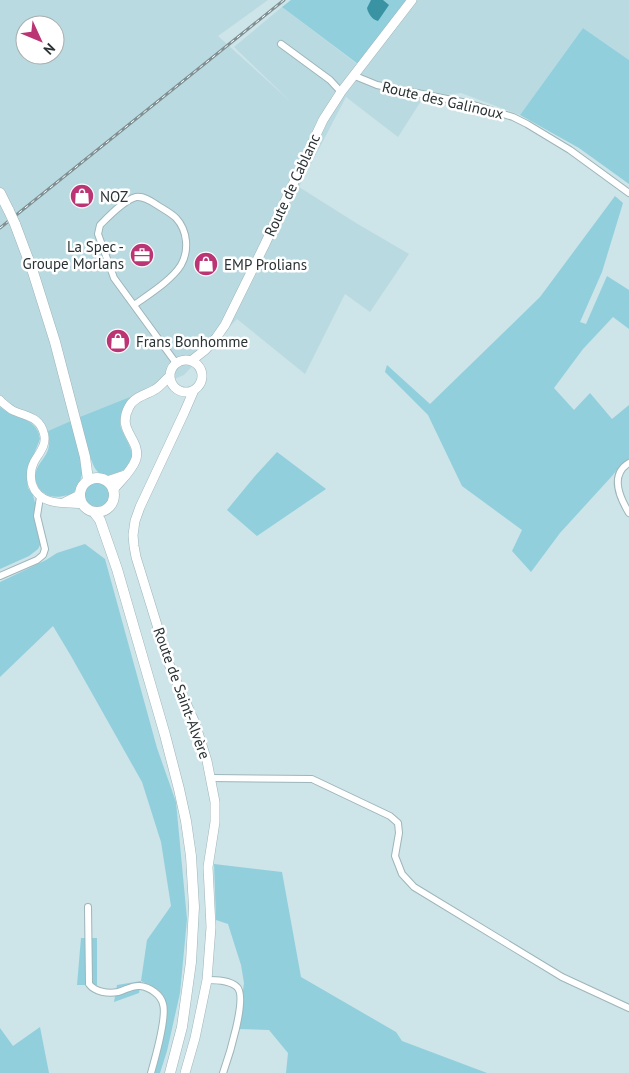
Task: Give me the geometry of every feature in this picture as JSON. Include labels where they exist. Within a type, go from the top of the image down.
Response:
[{"type":"main road","name":"Route de Cablanc","points":[[205,350],[224,325],[265,244],[323,120],[341,92],[412,0]]},
{"type":"main road","points":[[0,193],[15,224],[33,272],[55,342],[85,457],[97,480],[111,485],[113,490],[113,499],[109,507],[108,519],[117,569]]},
{"type":"main road","points":[[191,361],[205,350]]},
{"type":"main road","points":[[156,389],[177,390],[185,393],[198,387],[202,378],[200,369],[205,350]]},
{"type":"main road","points":[[113,490],[132,468],[136,457],[136,448],[125,427],[129,408],[137,399],[156,389],[169,377],[172,367],[180,360],[191,361],[200,369]]},
{"type":"main road","points":[[169,377],[184,403],[184,413]]},
{"type":"main road","name":"Route de Saint-Alvère","points":[[185,1073],[195,1038],[207,980],[211,926],[208,867],[215,822],[215,802],[207,761],[196,724],[169,664],[143,583],[133,535],[140,507],[194,390]]},
{"type":"main road","points":[[109,507],[100,512],[89,510],[81,499],[84,484],[126,474]]},
{"type":"main road","points":[[94,512],[100,520],[117,569],[140,648],[179,789],[191,856],[194,907],[191,962],[182,1027],[170,1073]]},
{"type":"street","points":[[281,44],[330,80],[341,92]]},
{"type":"street","name":"Route des Galinoux","points":[[355,76],[377,85],[467,103],[513,117],[570,150],[629,193]]},
{"type":"street","points":[[134,306],[175,273],[182,264],[186,252],[186,237],[182,225],[175,217],[148,199],[139,196],[129,199],[100,225],[98,234],[114,278],[134,306],[176,363]]},
{"type":"street","points":[[0,400],[12,410],[30,416],[40,423],[45,435],[44,445],[30,473],[34,490],[40,497],[55,502],[62,503],[81,499]]},
{"type":"street","points":[[629,463],[625,465],[619,474],[618,484],[620,497],[629,513]]},
{"type":"street","points":[[0,576],[37,560],[43,555],[45,549],[37,516],[40,497]]},
{"type":"street","points":[[210,778],[312,778],[390,816],[398,823],[399,833],[394,856],[402,874],[414,887],[562,977],[629,1008]]},
{"type":"street","points":[[88,907],[89,984],[92,988],[106,992],[118,992],[130,987],[141,986],[156,993],[164,1004],[160,1036],[151,1073]]},
{"type":"street","points":[[207,980],[225,981],[236,986],[240,992],[236,1027],[223,1073]]},
{"type":"shaded area","points":[[0,0],[268,0],[218,36],[291,102],[234,47],[282,7],[357,64],[408,0],[629,0],[629,60],[583,28],[520,115],[461,93],[423,98],[398,137],[346,97],[299,187],[409,254],[370,312],[345,294],[305,374],[237,319],[184,375],[34,437],[0,407]]},
{"type":"shaded area","points":[[291,0],[408,0],[358,64],[282,7]]},
{"type":"shaded area","points":[[371,0],[383,0],[389,5],[378,21],[372,18],[367,8]]},
{"type":"shaded area","points":[[583,28],[629,60],[629,184],[579,148],[520,115]]},
{"type":"shaded area","points":[[615,196],[623,203],[602,272],[580,322],[586,324],[607,276],[629,290],[629,329],[613,317],[583,349],[554,388],[574,410],[590,393],[612,419],[629,405],[629,460],[621,465],[560,533],[531,572],[512,551],[522,530],[462,486],[428,415],[385,372],[387,365],[430,404],[540,297]]},
{"type":"shaded area","points":[[130,397],[122,412],[120,422],[122,432],[130,446],[131,462],[127,468],[121,471],[102,475],[92,462],[80,417]]},
{"type":"shaded area","points":[[0,407],[29,422],[38,432],[40,439],[28,469],[27,478],[28,488],[33,495],[35,503],[41,543],[38,549],[29,556],[0,569]]},
{"type":"shaded area","points":[[71,421],[82,476],[72,494],[59,497],[46,495],[40,490],[35,477],[39,465],[48,450],[48,431]]},
{"type":"shaded area","points":[[277,452],[326,489],[257,536],[227,510]]},
{"type":"shaded area","points":[[97,482],[106,486],[110,495],[106,504],[97,508],[88,504],[84,495],[88,486]]},
{"type":"shaded area","points":[[85,544],[105,559],[157,748],[176,802],[187,919],[180,993],[160,1073],[155,1073],[165,1030],[166,1006],[158,990],[141,981],[147,940],[171,906],[161,842],[142,782],[53,626],[0,677],[0,582],[57,553]]},
{"type":"shaded area","points":[[214,864],[282,872],[301,977],[396,1032],[402,1041],[487,1073],[286,1073],[288,1053],[269,1030],[238,1029],[244,983],[241,965],[228,924],[216,920]]},
{"type":"shaded area","points":[[81,938],[97,938],[97,985],[77,985]]},
{"type":"shaded area","points":[[141,981],[139,993],[114,1002],[117,985]]},
{"type":"shaded area","points":[[40,1027],[49,1073],[0,1073],[0,1028],[13,1046]]},
{"type":"railway","points":[[0,228],[284,0]]},
{"type":"place","name":"NOZ","points":[[82,196]]},
{"type":"place","name":"La Spec - Groupe Morlans","points":[[142,255]]},
{"type":"place","name":"EMP Prolians","points":[[206,264]]},
{"type":"place","name":"Frans Bonhomme","points":[[118,341]]}]
